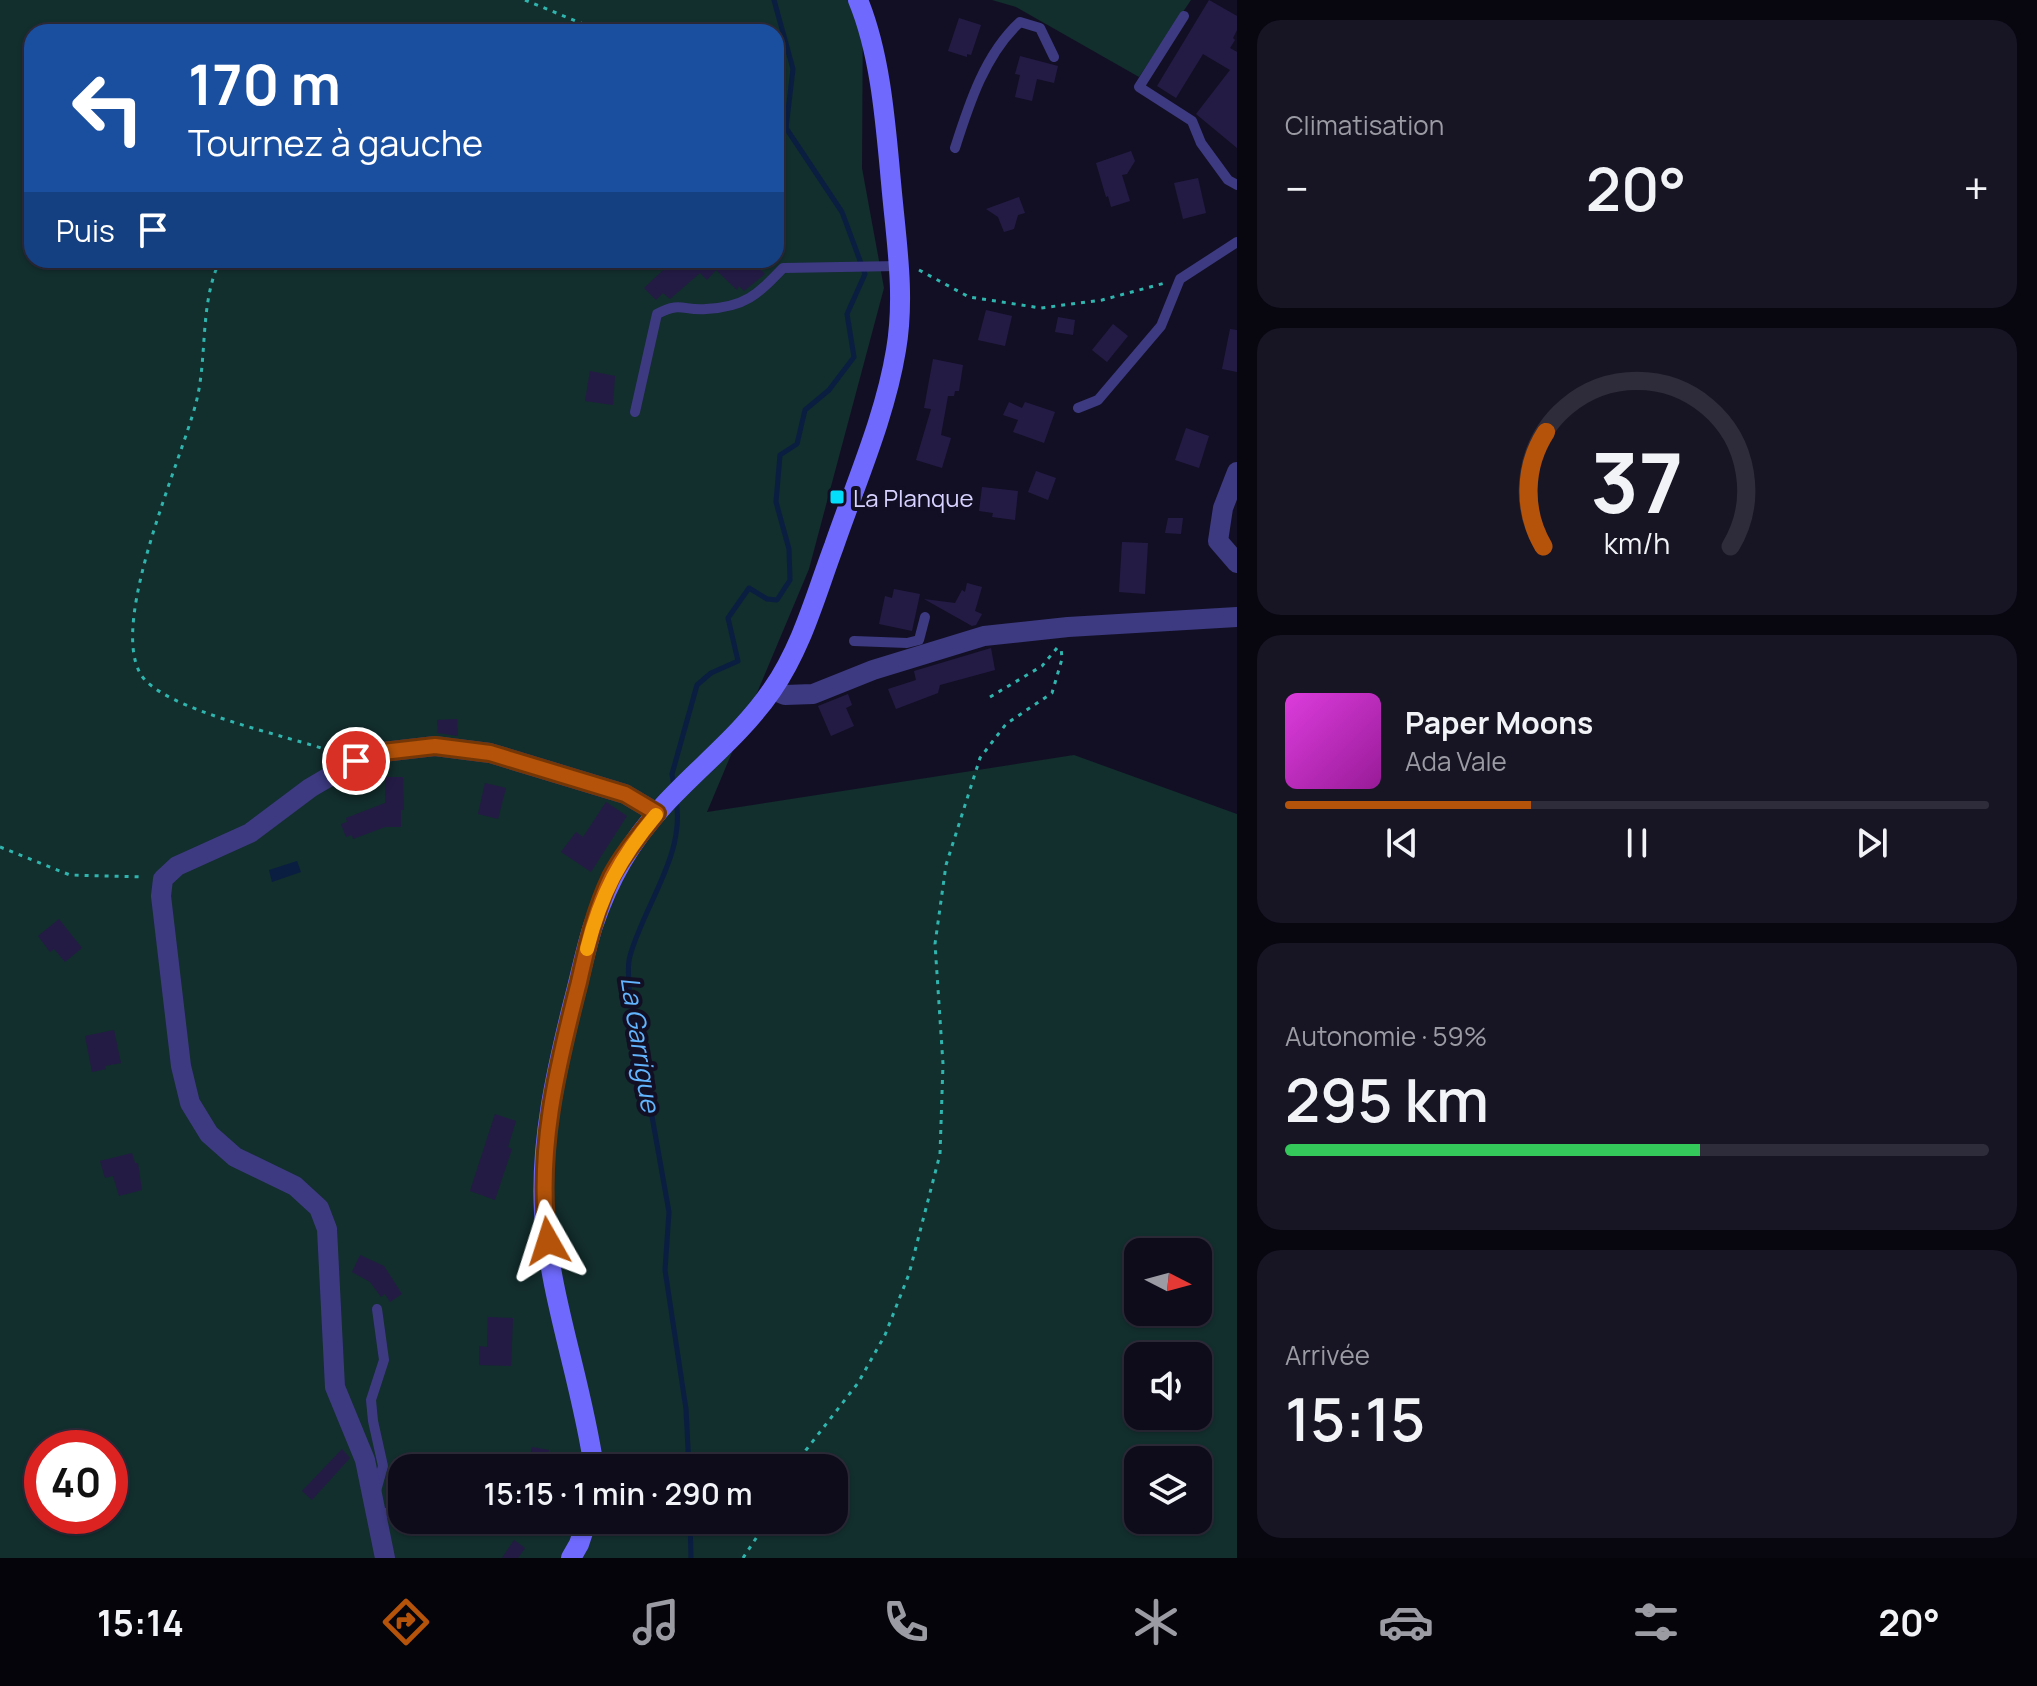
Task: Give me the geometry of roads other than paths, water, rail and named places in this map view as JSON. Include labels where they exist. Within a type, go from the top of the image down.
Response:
[{"type":"street","points":[[592,1454],[552,1267],[544,1214],[545,1156],[560,1056],[592,930],[611,877],[635,840],[661,809],[740,731],[773,690],[795,649],[812,607],[881,410],[896,351],[901,307],[899,266],[871,30],[858,0]]},
{"type":"street","points":[[1237,472],[1223,508],[1218,541],[1237,563]]},
{"type":"street","points":[[773,690],[785,695],[813,694],[873,670],[984,636],[1064,635],[1237,617]]},
{"type":"street","points":[[385,1558],[365,1460],[335,1387],[327,1229],[319,1208],[295,1186],[235,1157],[209,1134],[190,1103],[181,1066],[161,896],[163,879],[177,866],[250,833],[310,788],[356,761],[383,752],[435,746],[490,753],[625,794],[661,809]]},
{"type":"street","points":[[571,1558],[582,1534]]},
{"type":"lane","points":[[1184,16],[1139,87],[1192,121],[1201,143],[1228,180],[1237,185]]},
{"type":"lane","points":[[955,148],[972,95],[1006,35],[1020,22],[1040,28],[1054,57]]},
{"type":"lane","points":[[1078,408],[1098,400],[1161,326],[1180,279],[1237,242]]},
{"type":"lane","points":[[784,268],[899,266]]},
{"type":"lane","points":[[635,412],[657,314],[673,306],[706,310],[753,299],[783,268]]},
{"type":"lane","points":[[854,641],[907,643],[919,640],[925,617]]},
{"type":"lane","points":[[377,1309],[384,1360],[371,1400],[383,1466],[374,1507],[388,1510]]},
{"type":"water","points":[[297,861],[301,872],[272,882],[269,870]]},
{"type":"waterway","name":"La Garrigue","points":[[774,0],[781,24]]},
{"type":"waterway","name":"La Garrigue","points":[[674,786],[672,774],[697,685],[711,673],[738,661],[728,618],[749,588],[767,599],[777,600],[790,580],[789,549],[776,502],[780,455],[797,444],[805,410],[829,390],[854,357],[847,314],[865,274],[842,212],[786,128],[793,69],[784,36]]},
{"type":"waterway","name":"La Garrigue","points":[[676,800],[677,820],[670,860],[636,937],[628,971],[669,1212],[665,1270],[686,1409],[688,1454]]},
{"type":"waterway","name":"La Garrigue","points":[[690,1534],[691,1558]]},
{"type":"place","name":"La Planque","points":[[837,497]]}]
